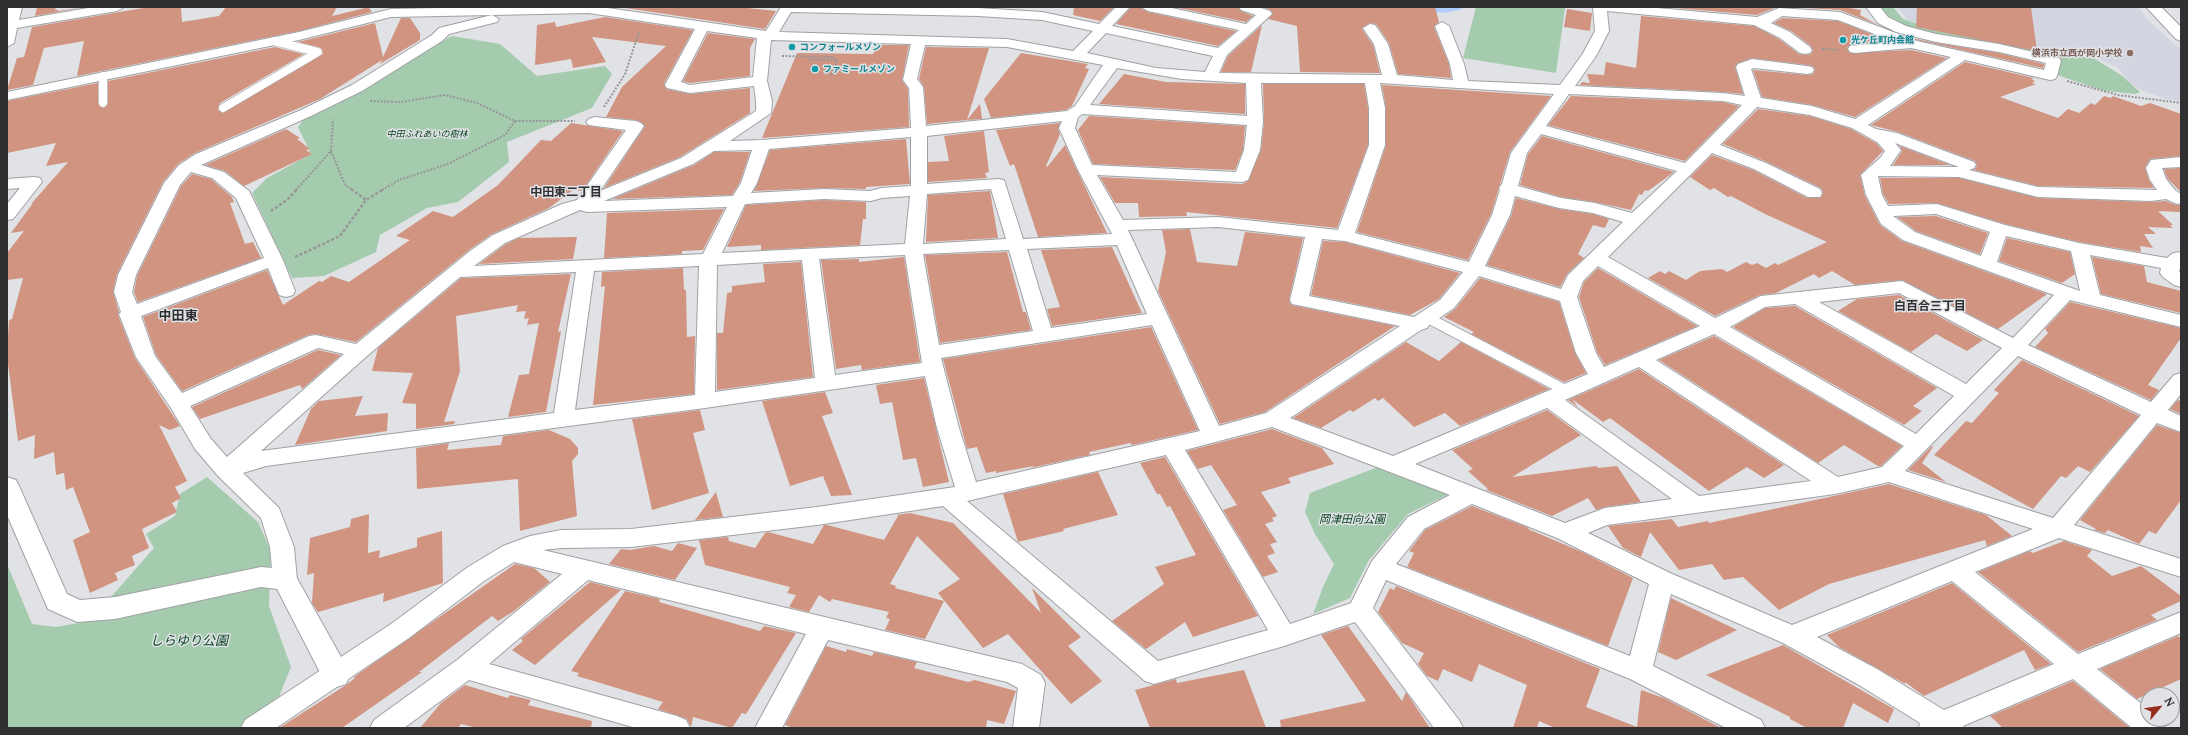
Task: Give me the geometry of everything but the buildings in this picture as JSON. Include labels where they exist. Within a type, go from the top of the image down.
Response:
[{"type":"street","points":[[7,43],[15,7]]},
{"type":"street","points":[[1077,55],[1123,7]]},
{"type":"street","points":[[1148,7],[1248,28]]},
{"type":"street","points":[[1212,76],[1221,54],[1265,14],[1246,7]]},
{"type":"street","points":[[254,728],[336,675],[400,631],[476,574],[512,552],[546,541],[631,538],[817,516],[957,495],[1172,446],[1273,419],[1424,321],[1447,304],[1476,269],[1500,215],[1507,188],[1519,153],[1589,56],[1602,31],[1601,7],[1757,21],[1766,20],[1777,10],[1840,16],[1913,44],[2050,76],[2054,61],[1987,46],[1936,38],[1901,29],[1883,20],[1873,7]]},
{"type":"street","points":[[2153,7],[2181,36]]},
{"type":"street","points":[[10,26],[109,8]]},
{"type":"street","points":[[7,96],[274,41],[386,10],[589,8],[641,14],[703,26],[767,35],[1006,43],[1077,55],[1114,64],[1176,75],[1253,78],[1391,79],[1461,85],[1566,88],[1754,101],[1812,111],[1891,136],[1968,165]]},
{"type":"street","points":[[226,470],[360,351],[458,272],[476,255],[499,239],[575,206],[687,161],[763,113],[764,101],[760,81],[762,56],[767,35],[781,8],[980,10],[1042,16],[1221,54]]},
{"type":"street","points":[[336,675],[285,580],[282,547],[271,514],[226,470],[203,444],[178,403],[146,357],[129,314],[123,292],[127,275],[172,183],[185,168],[202,157],[306,113],[357,88],[436,38],[444,31],[494,18],[498,9]]},
{"type":"street","points":[[1757,21],[1785,36],[1805,50]]},
{"type":"street","points":[[703,26],[672,85],[690,89],[760,81]]},
{"type":"street","points":[[1442,26],[1457,64],[1461,85]]},
{"type":"street","points":[[1370,28],[1381,44],[1391,79]]},
{"type":"street","points":[[919,40],[910,80],[916,87],[919,132],[919,191],[913,251],[932,361],[948,428],[957,495],[1154,674],[1284,636],[1360,610],[1380,568],[1416,523],[1471,494]]},
{"type":"street","points":[[1855,49],[1913,44]]},
{"type":"street","points":[[1863,128],[1962,56]]},
{"type":"street","points":[[1754,101],[1744,67],[1752,63],[1807,70]]},
{"type":"street","points":[[1114,64],[1107,70],[1076,112],[1067,128],[1086,170],[1120,232],[1158,318],[1213,435]]},
{"type":"street","points":[[1086,170],[1242,177],[1252,150],[1255,120],[1253,78]]},
{"type":"street","points":[[1345,236],[1377,145],[1377,108],[1372,80]]},
{"type":"street","points":[[1600,377],[1586,353],[1568,297],[1574,279],[1688,169],[1754,101]]},
{"type":"street","points":[[710,146],[762,145],[919,132],[1076,112],[1255,120]]},
{"type":"street","points":[[575,206],[636,126],[594,122]]},
{"type":"street","points":[[1536,128],[1688,169]]},
{"type":"street","points":[[1863,128],[1883,140],[1893,150],[1888,160],[1869,175],[1874,195],[1881,211],[1887,220],[1909,236],[2066,293],[2181,321]]},
{"type":"street","points":[[705,401],[708,260],[715,250],[738,201],[749,182],[762,145]]},
{"type":"street","points":[[1710,147],[1760,166],[1814,193]]},
{"type":"street","points":[[2175,198],[2158,180],[2154,168],[2158,163],[2181,162]]},
{"type":"street","points":[[189,166],[218,175],[243,195],[256,221],[286,292]]},
{"type":"street","points":[[1876,170],[1959,172],[2038,192],[2175,198]]},
{"type":"street","points":[[7,184],[34,182],[7,215]]},
{"type":"street","points":[[575,206],[738,201],[749,198],[824,194],[871,196],[881,193],[998,184],[1044,336]]},
{"type":"street","points":[[1507,188],[1559,203],[1595,208],[1636,220]]},
{"type":"street","points":[[1881,211],[1938,209],[2000,229],[2079,248],[2176,260],[2169,273],[2181,281]]},
{"type":"street","points":[[458,272],[1017,245],[1120,232],[1218,222],[1345,236],[1476,269],[1568,297]]},
{"type":"street","points":[[1987,264],[2000,229]]},
{"type":"street","points":[[1315,232],[1299,300],[1424,321]]},
{"type":"street","points":[[2079,248],[2092,300]]},
{"type":"street","points":[[810,256],[826,384]]},
{"type":"street","points":[[1597,258],[1919,445]]},
{"type":"street","points":[[129,314],[274,262]]},
{"type":"street","points":[[564,418],[586,266]]},
{"type":"street","points":[[1392,465],[1714,327],[1761,302],[1902,287],[2015,347],[2181,425]]},
{"type":"street","points":[[1889,474],[1969,395],[2066,293]]},
{"type":"street","points":[[1798,298],[1969,395]]},
{"type":"street","points":[[226,470],[265,458],[826,384],[1044,336],[1158,318]]},
{"type":"street","points":[[178,403],[316,341],[360,351]]},
{"type":"street","points":[[1641,359],[1835,486]]},
{"type":"street","points":[[1792,636],[2057,529],[2181,380]]},
{"type":"street","points":[[1558,395],[1696,505]]},
{"type":"street","points":[[1273,419],[1471,494],[1565,532],[1662,580],[1792,636],[1868,677],[1941,726],[2075,666],[2181,622]]},
{"type":"street","points":[[1172,446],[1284,636]]},
{"type":"street","points":[[1565,532],[1605,517],[1835,486],[1889,474],[2181,568]]},
{"type":"street","points":[[7,486],[57,601],[77,611],[115,608],[261,577],[285,580]]},
{"type":"street","points":[[512,552],[822,628],[1013,672],[1032,683],[1026,728]]},
{"type":"street","points":[[1380,568],[1639,671],[1752,728]]},
{"type":"street","points":[[383,728],[466,668],[585,569]]},
{"type":"street","points":[[1955,570],[2152,728]]},
{"type":"street","points":[[1639,671],[1662,580]]},
{"type":"street","points":[[1360,610],[1450,728]]},
{"type":"street","points":[[768,728],[822,628]]},
{"type":"street","points":[[466,668],[677,728]]},
{"type":"lane","points":[[223,108],[318,52],[274,41]]},
{"type":"lane","points":[[103,76],[103,103]]},
{"type":"lane","points":[[1424,321],[1558,395]]},
{"type":"path","points":[[365,100],[400,102],[445,95],[477,103],[515,121],[548,119],[594,122],[625,74],[641,14]]},
{"type":"path","points":[[1805,50],[1855,49]]},
{"type":"path","points":[[762,56],[835,57]]},
{"type":"path","points":[[811,56],[810,60],[837,60],[831,76]]},
{"type":"path","points":[[2050,76],[2118,95],[2181,103]]},
{"type":"path","points":[[334,117],[332,122],[331,151],[345,185],[366,200]]},
{"type":"path","points":[[274,262],[313,250],[340,236],[366,200],[399,180],[448,164],[505,135],[515,121]]},
{"type":"path","points":[[256,221],[287,200],[331,151]]},
{"type":"shaded area","name":"横浜市立西が岡小学校","points":[[1897,7],[2138,7],[2148,20],[2181,50],[2181,101],[2165,99],[2141,90],[2129,82],[2117,67],[2090,55],[2001,41],[1909,21]]},
{"type":"green space","points":[[1476,7],[1565,8],[1556,73],[1463,58]]},
{"type":"green space","points":[[1876,7],[1893,7],[1903,19],[1921,25],[2095,59],[2121,75],[2140,92],[2135,94],[2105,91],[2057,75],[2059,60],[1944,37],[1887,21]]},
{"type":"green space","name":"中田ふれあいの樹林","points":[[452,36],[500,44],[537,76],[605,66],[612,74],[592,108],[507,142],[509,162],[458,202],[427,208],[380,235],[376,252],[324,276],[292,278],[252,193],[267,178],[311,154],[298,127],[307,115]]},
{"type":"green space","name":"岡津田向公園","points":[[1378,467],[1449,494],[1408,514],[1369,560],[1350,598],[1313,614],[1323,587],[1334,564],[1315,534],[1305,512],[1310,493]]},
{"type":"green space","name":"しらゆり公園","points":[[207,477],[258,522],[271,551],[269,606],[291,667],[276,704],[238,728],[7,728],[7,564],[32,624],[56,627],[90,621],[154,548],[146,534],[175,516],[180,494]]},
{"type":"waterway","points":[[1427,10],[1446,10],[1460,7]]},
{"type":"place","name":"光ケ丘町内会館","points":[[1843,40]]},
{"type":"place","name":"コンフォールメゾン","points":[[792,47]]},
{"type":"place","name":"横浜市立西が岡小学校","points":[[2130,53]]},
{"type":"place","name":"ファミールメゾン","points":[[815,69]]},
{"type":"district","name":"中田東二丁目","points":[[566,193]]},
{"type":"district","name":"白百合三丁目","points":[[1930,307]]},
{"type":"district","name":"中田東","points":[[178,316]]}]
